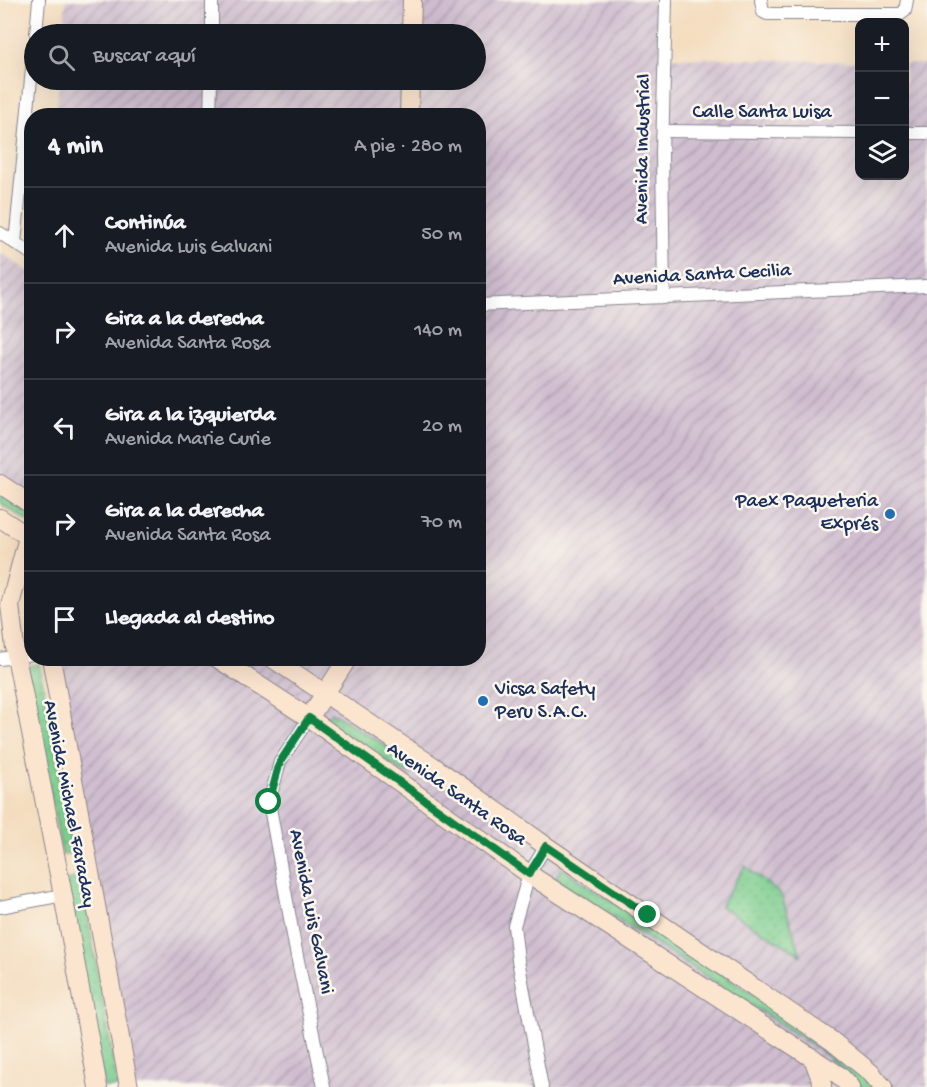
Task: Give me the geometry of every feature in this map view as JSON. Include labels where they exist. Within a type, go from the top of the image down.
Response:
[{"type":"main road","points":[[411,24],[412,0]]},
{"type":"main road","points":[[409,108],[410,90]]},
{"type":"main road","points":[[0,484],[24,499]]},
{"type":"main road","points":[[0,518],[24,532]]},
{"type":"main road","name":"Avenida Michael Faraday","points":[[24,557],[10,605],[16,656],[58,866],[98,1087]]},
{"type":"main road","name":"Avenida Michael Faraday","points":[[52,666],[129,1087]]},
{"type":"main road","name":"Avenida Santa Rosa","points":[[229,666],[309,718],[529,874],[813,1058],[840,1076],[850,1087]]},
{"type":"main road","name":"Avenida Santa Rosa","points":[[285,666],[434,766],[546,846],[832,1041],[871,1073],[884,1087]]},
{"type":"main road","points":[[309,718],[343,666]]},
{"type":"main road","points":[[58,866],[88,861]]},
{"type":"main road","points":[[813,1058],[822,1087]]},
{"type":"street","points":[[37,24],[39,0]]},
{"type":"street","points":[[212,0],[212,24]]},
{"type":"street","name":"Avenida Industrial","points":[[664,298],[662,153],[666,0]]},
{"type":"street","points":[[761,3],[763,12],[766,14],[901,14],[907,7],[907,0]]},
{"type":"street","points":[[28,108],[30,90]]},
{"type":"street","points":[[210,108],[211,90]]},
{"type":"street","name":"Calle Santa Luisa","points":[[664,131],[855,133]]},
{"type":"street","points":[[909,133],[927,133]]},
{"type":"street","points":[[15,243],[24,151]]},
{"type":"street","points":[[0,233],[24,249]]},
{"type":"street","name":"Avenida Santa Cecilia","points":[[486,305],[927,286]]},
{"type":"street","name":"Avenida Luis Galvani","points":[[309,718],[280,762],[269,802],[324,1087]]},
{"type":"street","points":[[542,1087],[518,960],[514,926],[529,874],[546,846]]},
{"type":"street","points":[[0,907],[63,896]]},
{"type":"shaded area","points":[[66,0],[661,0],[660,57],[855,62],[855,180],[909,180],[909,64],[927,64],[927,1087],[132,1087],[59,666],[486,666],[486,108],[57,108],[58,90],[486,90],[486,24],[64,24]]},
{"type":"shaded area","points":[[0,252],[24,268],[24,492],[0,477]]},
{"type":"green space","points":[[0,494],[24,509],[24,519],[0,503]]},
{"type":"green space","points":[[26,666],[39,666],[75,852],[62,855]]},
{"type":"green space","points":[[331,712],[413,763],[407,774],[324,723]]},
{"type":"green space","points":[[745,866],[781,895],[801,955],[720,906]]},
{"type":"green space","points":[[561,868],[844,1054],[874,1087],[862,1087],[851,1075],[816,1047],[555,879]]},
{"type":"green space","points":[[81,877],[118,1087],[104,1087],[66,880]]},
{"type":"place","name":"Paex Paqueteria Exprés","points":[[890,514]]},
{"type":"place","name":"Vicsa Safety Peru S.A.C.","points":[[483,701]]},
{"type":"route","points":[[269,802],[280,762],[309,718],[529,874],[546,846],[648,915]]}]
